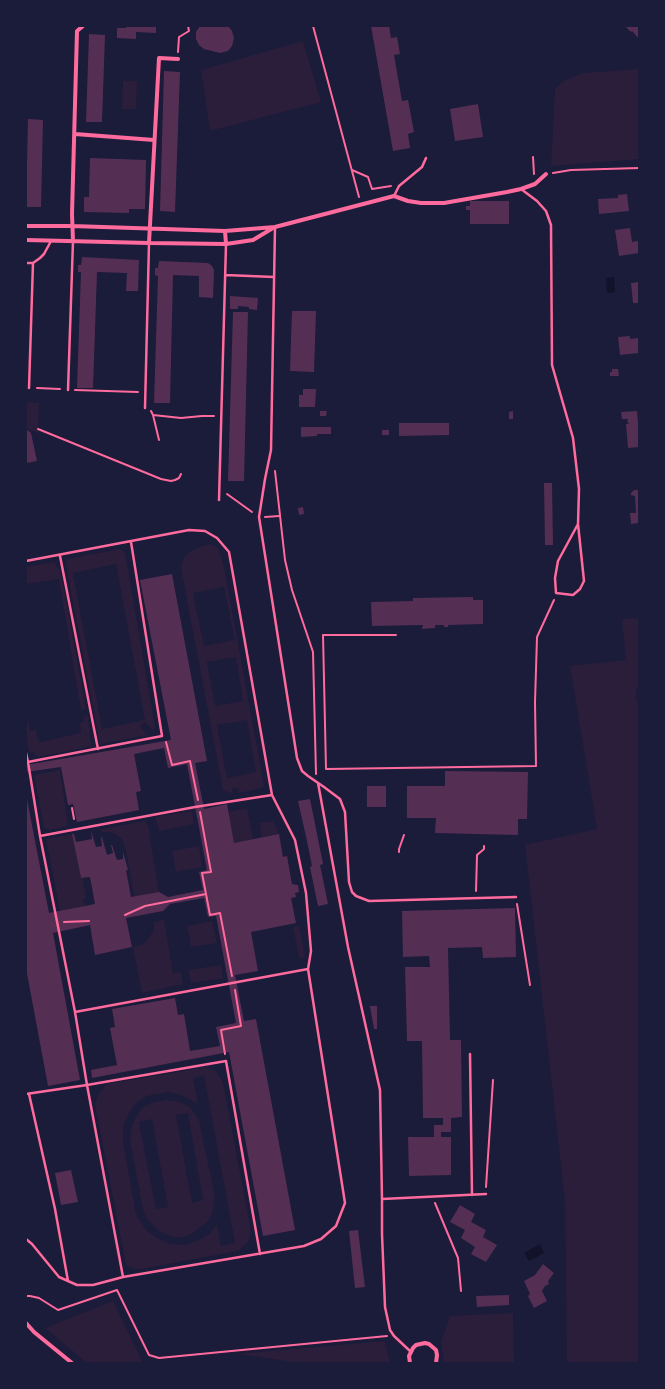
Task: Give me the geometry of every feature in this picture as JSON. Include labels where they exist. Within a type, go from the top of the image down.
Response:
[{"type":"street","points":[[73,241],[72,226],[77,31],[83,26]]},
{"type":"street","points":[[150,243],[159,58],[178,59]]},
{"type":"street","points":[[75,134],[154,140]]},
{"type":"street","points":[[26,226],[225,231],[275,227],[394,196],[408,201],[421,203],[444,203],[520,189],[535,184],[546,174]]},
{"type":"street","points":[[26,240],[226,244],[253,240],[275,227]]},
{"type":"street","points":[[225,231],[226,244]]},
{"type":"street","points":[[26,1323],[34,1332],[72,1363]]},
{"type":"street","points":[[410,1363],[410,1351],[416,1345],[425,1343],[429,1344],[436,1350],[436,1363]]},
{"type":"lane","points":[[394,196],[398,186],[422,167],[426,158]]},
{"type":"lane","points":[[520,189],[538,201],[546,211],[551,225],[552,365],[574,438],[579,489],[578,524],[584,581],[580,589],[573,595],[556,593],[555,578],[558,561],[578,524]]},
{"type":"lane","points":[[275,227],[271,450],[264,479],[259,517],[296,758],[302,771],[340,799],[345,812],[349,882],[352,892],[356,896],[369,900],[516,897]]},
{"type":"lane","points":[[26,263],[33,263],[44,254],[52,241]]},
{"type":"lane","points":[[68,390],[73,241]]},
{"type":"lane","points":[[145,408],[150,243]]},
{"type":"lane","points":[[219,500],[226,244]]},
{"type":"lane","points":[[29,388],[33,263]]},
{"type":"lane","points":[[225,275],[274,277]]},
{"type":"lane","points":[[26,561],[60,556],[189,530],[205,531],[217,538],[229,552],[272,795],[296,840],[306,893],[311,951],[308,969],[345,1203],[336,1226],[321,1240],[304,1246],[123,1277],[93,1285],[77,1285],[59,1277],[32,1244],[26,1239]]},
{"type":"lane","points":[[27,763],[162,736],[131,542]]},
{"type":"lane","points":[[60,556],[98,749]]},
{"type":"lane","points":[[26,753],[56,923],[75,1012],[87,1085],[123,1277]]},
{"type":"lane","points":[[317,782],[348,947],[380,1090],[382,1234],[385,1308],[388,1323],[394,1336],[410,1351]]},
{"type":"lane","points":[[40,836],[272,795]]},
{"type":"lane","points":[[75,1012],[308,969]]},
{"type":"lane","points":[[470,1054],[472,1195]]},
{"type":"lane","points":[[68,1281],[55,1209],[28,1094],[226,1061],[260,1254]]},
{"type":"lane","points":[[382,1199],[486,1194]]},
{"type":"path","points":[[178,59],[179,37],[189,31],[188,26]]},
{"type":"path","points":[[313,26],[361,204]]},
{"type":"path","points":[[533,157],[535,184]]},
{"type":"path","points":[[546,174],[571,170],[639,168]]},
{"type":"path","points":[[352,169],[368,177],[372,189],[389,185],[397,188]]},
{"type":"path","points":[[42,388],[145,392]]},
{"type":"path","points":[[145,408],[148,408],[153,415],[159,440]]},
{"type":"path","points":[[153,415],[181,418],[202,416],[221,417]]},
{"type":"path","points":[[38,429],[161,479],[171,481],[179,478],[181,474]]},
{"type":"path","points":[[275,470],[285,560],[292,590],[313,652],[317,782]]},
{"type":"path","points":[[219,488],[259,517],[279,516]]},
{"type":"path","points":[[396,635],[323,635],[326,770],[536,766],[535,702],[537,637],[547,618],[556,593]]},
{"type":"path","points":[[162,736],[168,745],[172,765],[190,762],[211,872],[202,873],[210,915],[220,913],[234,983],[241,1026],[221,1030],[226,1061]]},
{"type":"path","points":[[72,808],[74,819]]},
{"type":"path","points":[[399,852],[404,835]]},
{"type":"path","points":[[476,898],[477,855],[484,849],[484,846]]},
{"type":"path","points":[[125,915],[145,906],[206,894]]},
{"type":"path","points":[[516,897],[530,985]]},
{"type":"path","points":[[56,923],[89,921]]},
{"type":"path","points":[[486,1194],[493,1080]]},
{"type":"path","points":[[433,1196],[458,1258],[461,1291]]},
{"type":"path","points":[[26,1296],[39,1298],[58,1310],[117,1290],[149,1355],[159,1358],[394,1336]]},
{"type":"shaded area","points":[[303,41],[321,102],[210,131],[201,70]]},
{"type":"shaded area","points":[[639,69],[639,159],[551,166],[555,89],[566,80],[583,73]]},
{"type":"shaded area","points":[[123,81],[137,81],[136,109],[122,109]]},
{"type":"shaded area","points":[[614,277],[615,292],[607,293],[606,278]]},
{"type":"shaded area","points":[[26,402],[39,403],[38,433],[26,428]]},
{"type":"shaded area","points":[[211,544],[218,548],[223,562],[264,785],[262,788],[239,793],[238,788],[232,789],[233,794],[223,790],[181,568],[183,559],[191,551]],"holes":[[[224,587],[235,640],[204,646],[193,593]],[[236,657],[243,701],[215,706],[207,662]],[[247,720],[256,772],[227,778],[217,725]]]},
{"type":"shaded area","points":[[120,549],[125,552],[155,727],[154,731],[145,722],[140,726],[147,735],[100,744],[66,559]],"holes":[[[116,564],[145,720],[102,729],[73,573]]]},
{"type":"shaded area","points":[[54,562],[61,573],[86,709],[81,710],[59,579],[26,584],[26,567]]},
{"type":"shaded area","points":[[639,618],[639,685],[636,690],[636,696],[639,708],[639,1363],[567,1363],[565,1201],[525,845],[597,829],[570,666],[626,660],[622,619]]},
{"type":"shaded area","points":[[26,710],[30,731],[36,730],[38,741],[41,742],[81,733],[80,723],[84,722],[83,717],[88,716],[91,745],[88,747],[38,757],[35,753],[31,753],[29,751],[26,735]]},
{"type":"shaded area","points":[[60,770],[68,826],[49,830],[44,828],[34,775]]},
{"type":"shaded area","points":[[247,808],[253,839],[234,843],[228,812]]},
{"type":"shaded area","points":[[192,811],[194,824],[159,831],[155,817]]},
{"type":"shaded area","points":[[145,821],[148,825],[159,892],[134,897],[124,844],[121,838],[115,834],[111,832],[102,832],[101,829]]},
{"type":"shaded area","points":[[273,821],[279,834],[261,837],[260,823]]},
{"type":"shaded area","points":[[72,834],[81,878],[83,878],[86,898],[83,899],[85,906],[60,911],[46,839]]},
{"type":"shaded area","points":[[199,846],[202,867],[176,872],[172,851]]},
{"type":"shaded area","points":[[164,920],[173,973],[181,972],[183,984],[142,993],[133,947],[142,945],[147,940],[154,930],[154,922]]},
{"type":"shaded area","points":[[212,921],[217,943],[191,947],[187,926]]},
{"type":"shaded area","points":[[299,926],[305,955],[302,959],[299,957],[293,927]]},
{"type":"shaded area","points":[[221,965],[223,978],[191,983],[189,970]]},
{"type":"shaded area","points":[[207,1067],[216,1071],[223,1082],[251,1231],[248,1242],[238,1251],[141,1269],[134,1269],[126,1265],[95,1104],[100,1092],[107,1084]],"holes":[[[204,1075],[235,1243],[221,1246],[217,1224],[210,1234],[185,1245],[170,1244],[159,1239],[146,1230],[136,1215],[123,1142],[123,1126],[136,1103],[147,1096],[169,1092],[181,1095],[198,1104],[193,1078]]]},
{"type":"shaded area","points":[[167,1100],[180,1102],[190,1107],[199,1120],[215,1197],[212,1214],[208,1221],[193,1233],[185,1237],[174,1237],[164,1234],[158,1230],[147,1219],[143,1209],[130,1140],[131,1130],[134,1121],[142,1108],[154,1102]],"holes":[[[188,1113],[203,1200],[192,1203],[176,1115]],[[152,1119],[168,1207],[156,1209],[139,1122]]]},
{"type":"shaded area","points":[[540,1244],[544,1253],[529,1261],[524,1253]]},
{"type":"shaded area","points":[[113,1301],[143,1363],[87,1363],[45,1328]]},
{"type":"shaded area","points":[[513,1313],[514,1363],[444,1363],[441,1341],[449,1316]]},
{"type":"shaded area","points":[[385,1341],[390,1363],[301,1363],[237,1354]]},
{"type":"building","points":[[126,26],[156,26],[156,33],[136,32],[136,39],[117,38],[117,28],[126,28]]},
{"type":"building","points":[[200,26],[228,26],[232,31],[234,38],[232,46],[228,51],[220,53],[204,49],[199,45],[196,39],[196,32]]},
{"type":"building","points":[[371,26],[389,26],[391,38],[397,37],[400,54],[394,55],[402,101],[408,100],[414,132],[408,134],[410,148],[393,151]]},
{"type":"building","points":[[625,26],[639,26],[639,39],[632,31],[631,32]]},
{"type":"building","points":[[89,34],[105,35],[102,122],[86,122]]},
{"type":"building","points":[[164,71],[180,72],[175,212],[160,211]]},
{"type":"building","points":[[478,104],[483,137],[455,141],[450,109]]},
{"type":"building","points":[[28,119],[43,120],[41,207],[26,207]]},
{"type":"building","points":[[90,158],[146,160],[145,209],[129,209],[129,213],[84,212],[84,197],[89,197]]},
{"type":"building","points":[[627,194],[629,211],[599,214],[598,199],[618,198],[618,195]]},
{"type":"building","points":[[470,201],[509,201],[509,224],[470,224],[470,210],[466,210],[466,206],[470,206]]},
{"type":"building","points":[[630,228],[632,242],[638,241],[639,253],[619,256],[615,230]]},
{"type":"building","points":[[82,257],[139,260],[138,291],[126,291],[127,273],[97,272],[93,388],[77,388],[81,272],[78,272],[78,265],[81,265]]},
{"type":"building","points":[[159,261],[208,263],[214,270],[213,298],[199,297],[199,276],[173,275],[170,403],[154,403],[158,276],[155,275],[155,268],[158,268]]},
{"type":"building","points":[[639,282],[639,303],[633,303],[631,283]]},
{"type":"building","points":[[230,296],[258,298],[257,310],[249,309],[249,307],[238,306],[238,309],[230,309]]},
{"type":"building","points":[[292,311],[316,311],[314,372],[290,371]]},
{"type":"building","points":[[233,312],[248,312],[244,481],[228,481]]},
{"type":"building","points":[[630,336],[630,339],[639,338],[639,353],[620,355],[618,337]]},
{"type":"building","points":[[612,369],[618,369],[619,376],[610,376]]},
{"type":"building","points":[[303,389],[316,389],[315,407],[299,407],[299,395],[303,395]]},
{"type":"building","points":[[320,411],[327,411],[326,416],[320,416]]},
{"type":"building","points":[[513,411],[513,419],[509,419],[509,412]]},
{"type":"building","points":[[637,411],[639,423],[639,447],[628,448],[626,424],[629,424],[627,421],[628,419],[622,419],[621,412]]},
{"type":"building","points":[[399,423],[449,423],[449,435],[399,436]]},
{"type":"building","points":[[301,427],[331,427],[331,434],[317,434],[317,436],[301,437]]},
{"type":"building","points":[[26,429],[31,433],[37,461],[26,463]]},
{"type":"building","points":[[382,430],[389,430],[389,435],[382,435]]},
{"type":"building","points":[[544,483],[552,483],[553,545],[545,545]]},
{"type":"building","points":[[634,490],[639,490],[639,523],[631,524],[630,513],[636,513],[635,496],[631,495]]},
{"type":"building","points":[[303,507],[304,514],[299,515],[298,508]]},
{"type":"building","points":[[172,574],[207,761],[195,763],[204,809],[227,804],[234,843],[279,834],[283,857],[287,856],[292,884],[298,885],[299,892],[295,893],[296,897],[291,898],[296,923],[251,932],[258,971],[235,975],[244,1021],[256,1019],[295,1230],[263,1236],[229,1052],[92,1078],[91,1070],[117,1065],[110,1028],[115,1027],[112,1009],[175,998],[178,1015],[184,1014],[190,1051],[220,1046],[216,1027],[236,1023],[216,916],[208,917],[204,898],[170,904],[163,911],[126,918],[132,947],[95,955],[90,925],[53,933],[80,1080],[48,1086],[26,968],[26,794],[49,913],[95,904],[90,877],[81,878],[72,834],[74,834],[76,842],[92,839],[91,830],[96,847],[102,846],[102,837],[107,855],[113,853],[111,845],[117,860],[123,859],[123,852],[128,870],[126,870],[131,897],[159,892],[168,897],[203,890],[199,872],[207,870],[187,764],[168,768],[164,748],[134,754],[141,791],[136,792],[139,810],[77,822],[73,804],[68,805],[61,767],[26,772],[26,765],[171,740],[140,580]]},
{"type":"building","points":[[473,597],[473,600],[483,600],[483,624],[448,625],[448,627],[444,627],[444,625],[435,625],[435,628],[422,629],[423,625],[372,626],[371,602],[413,601],[413,598]]},
{"type":"building","points":[[445,771],[528,772],[527,819],[518,819],[518,835],[435,833],[436,818],[407,818],[407,786],[445,786]]},
{"type":"building","points":[[367,786],[386,786],[386,807],[367,807]]},
{"type":"building","points":[[310,799],[323,864],[320,865],[328,904],[318,906],[310,867],[312,866],[298,801]]},
{"type":"building","points":[[515,908],[516,957],[483,958],[482,947],[448,948],[450,1040],[461,1040],[462,1117],[451,1118],[451,1132],[441,1132],[441,1137],[451,1137],[451,1175],[409,1176],[408,1137],[434,1137],[434,1125],[443,1125],[443,1118],[423,1118],[422,1041],[407,1041],[405,967],[430,967],[429,956],[403,957],[402,911]]},
{"type":"building","points":[[370,1006],[377,1006],[377,1029],[374,1029]]},
{"type":"building","points":[[71,1170],[78,1202],[61,1205],[55,1173]]},
{"type":"building","points":[[460,1205],[475,1214],[471,1222],[486,1230],[483,1237],[497,1245],[486,1262],[471,1254],[475,1247],[461,1238],[465,1230],[450,1222]]},
{"type":"building","points":[[358,1230],[365,1287],[355,1288],[349,1231]]},
{"type":"building","points":[[543,1264],[554,1273],[548,1281],[549,1284],[545,1286],[542,1291],[547,1301],[534,1308],[528,1296],[530,1294],[524,1281],[535,1275]]},
{"type":"building","points":[[509,1295],[509,1305],[477,1307],[476,1296]]}]
